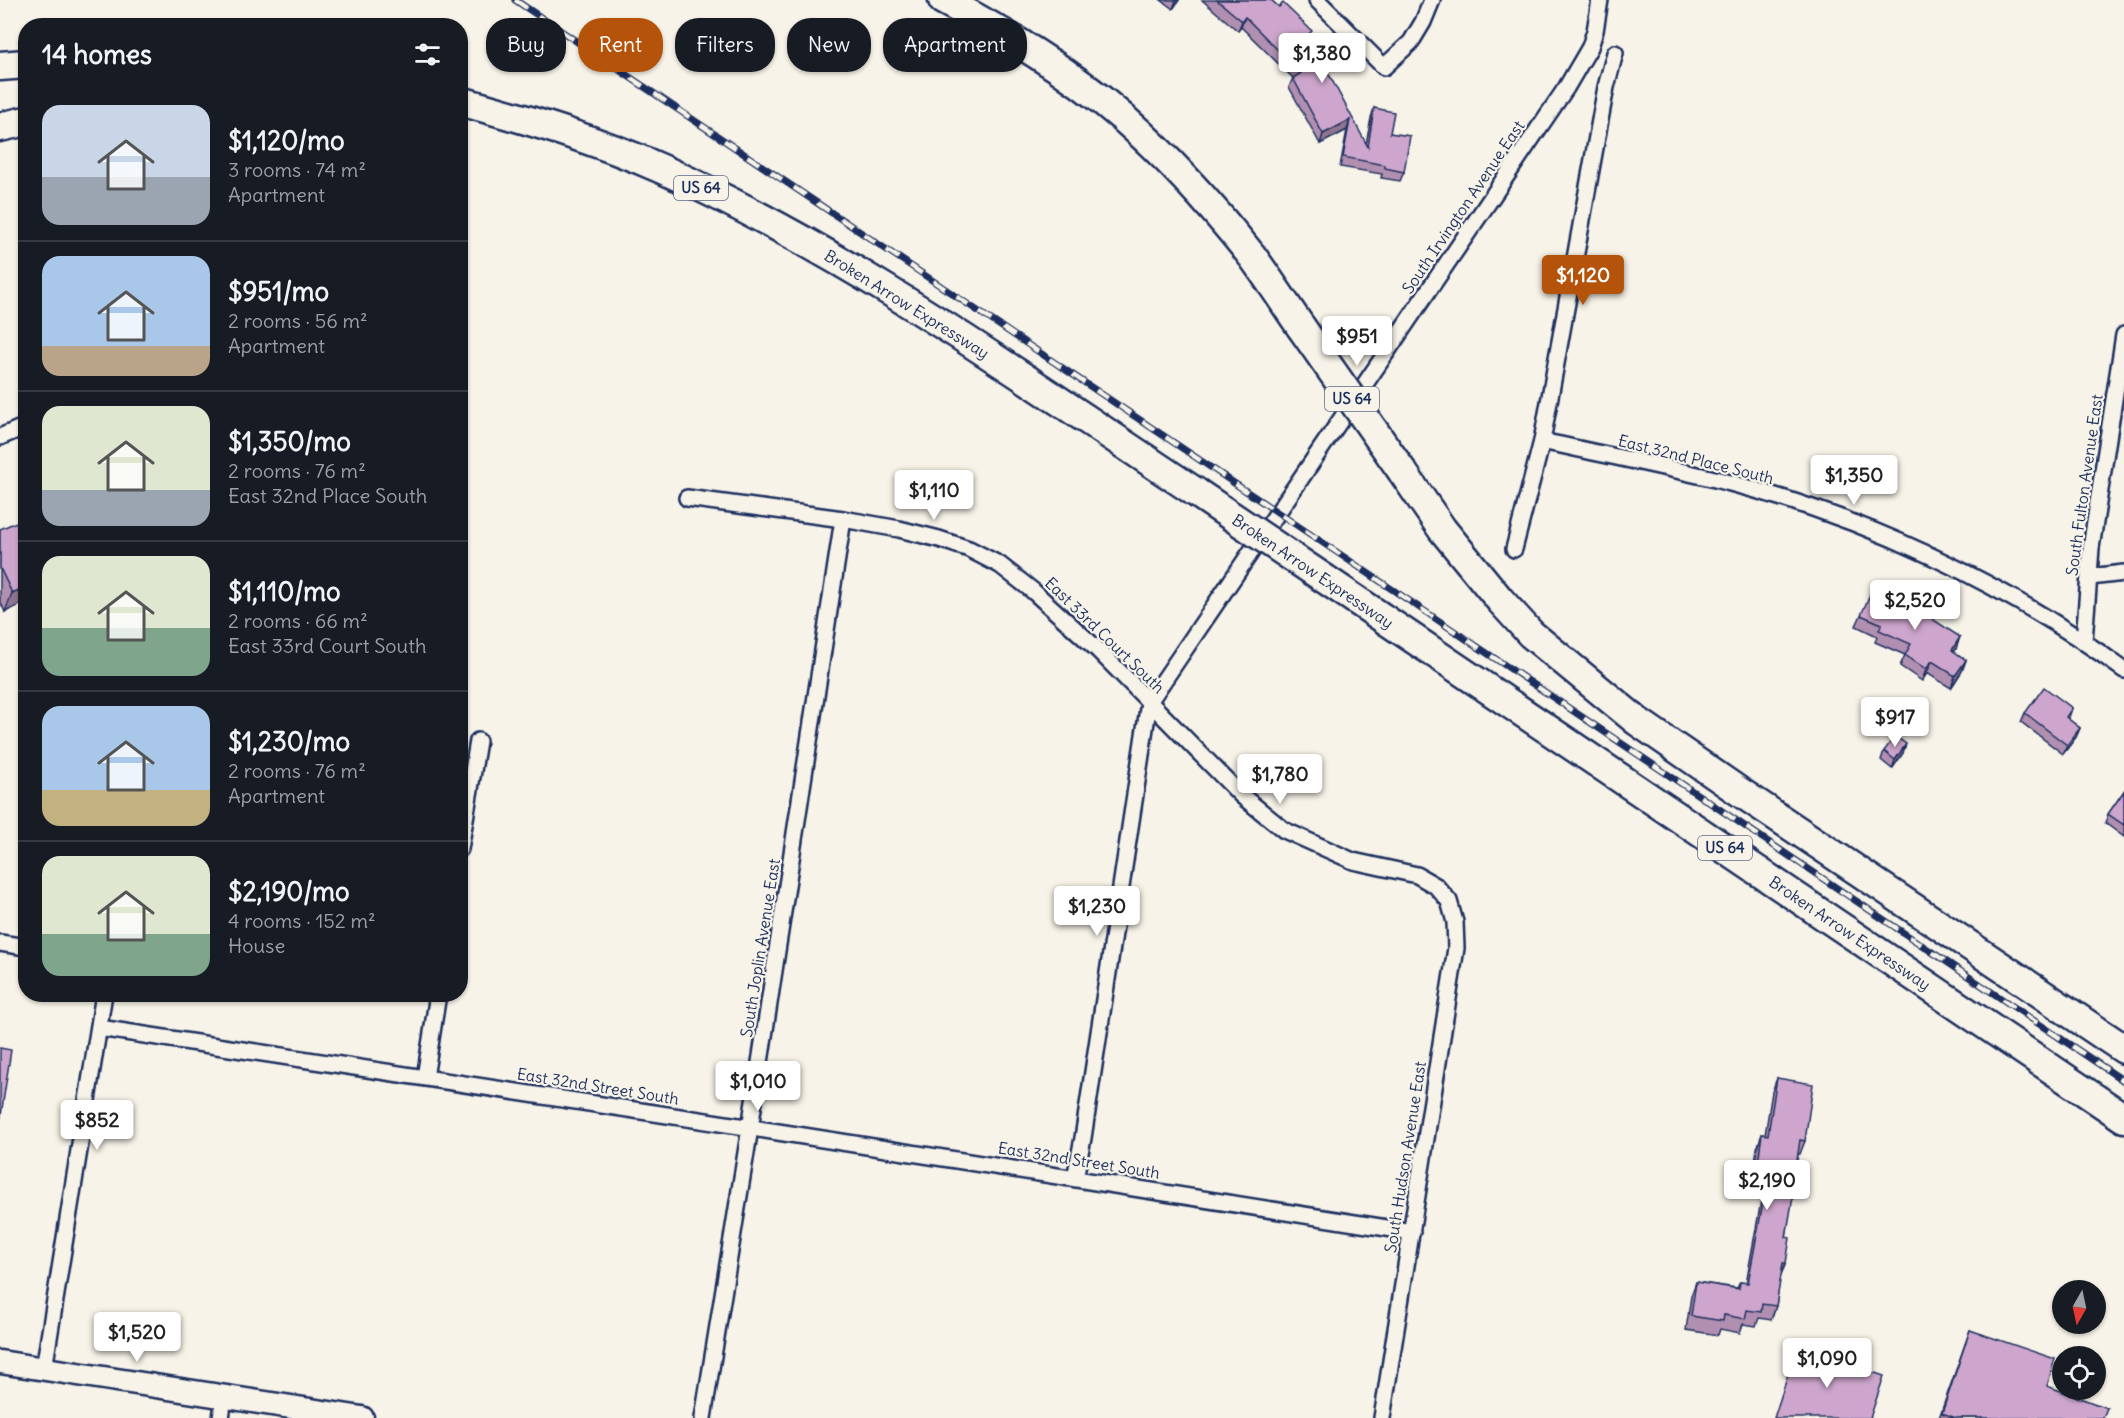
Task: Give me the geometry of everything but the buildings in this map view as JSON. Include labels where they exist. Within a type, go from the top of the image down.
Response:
[{"type":"highway","name":"US 64","points":[[943,0],[1030,50],[1079,83],[1121,116],[1206,201],[1253,258],[1442,529],[1531,634],[1621,708],[1737,790],[2124,1049]]},
{"type":"highway","points":[[0,66],[18,65]]},
{"type":"highway","name":"Broken Arrow Expressway","points":[[468,103],[581,138],[661,169],[734,204],[830,255],[925,312],[2124,1118]]},
{"type":"highway","points":[[0,127],[18,123]]},
{"type":"main road","points":[[0,1362],[44,1369],[222,1407],[362,1418]]},
{"type":"street","points":[[1317,0],[1384,67],[1412,42],[1432,0]]},
{"type":"street","name":"South Irvington Avenue East","points":[[1075,1178],[1149,702],[1566,88],[1590,47],[1600,0]]},
{"type":"street","points":[[1514,549],[1542,441],[1606,87],[1615,53]]},
{"type":"street","name":"South Fulton Avenue East","points":[[2084,641],[2091,548],[2124,335]]},
{"type":"street","points":[[0,437],[18,429]]},
{"type":"street","name":"East 32nd Place South","points":[[1542,441],[1720,481],[1818,510],[1886,535],[1948,565],[2084,641],[2124,670]]},
{"type":"street","name":"East 33rd Court South","points":[[687,498],[843,519],[939,539],[969,549],[1000,565],[1033,591],[1098,650],[1242,796],[1284,830],[1353,861],[1417,876],[1437,886],[1449,901]]},
{"type":"street","name":"South Joplin Avenue East","points":[[703,1418],[750,1128],[843,519]]},
{"type":"street","points":[[2090,577],[2124,573]]},
{"type":"street","points":[[468,801],[478,741]]},
{"type":"street","name":"South Hudson Avenue East","points":[[1383,1418],[1456,948],[1455,922],[1449,901]]},
{"type":"street","points":[[0,943],[18,946]]},
{"type":"street","points":[[44,1369],[103,1002]]},
{"type":"street","points":[[425,1078],[437,1002]]},
{"type":"street","name":"East 32nd Street South","points":[[99,1028],[1412,1232]]},
{"type":"railway","points":[[515,0],[2124,1081]]}]
